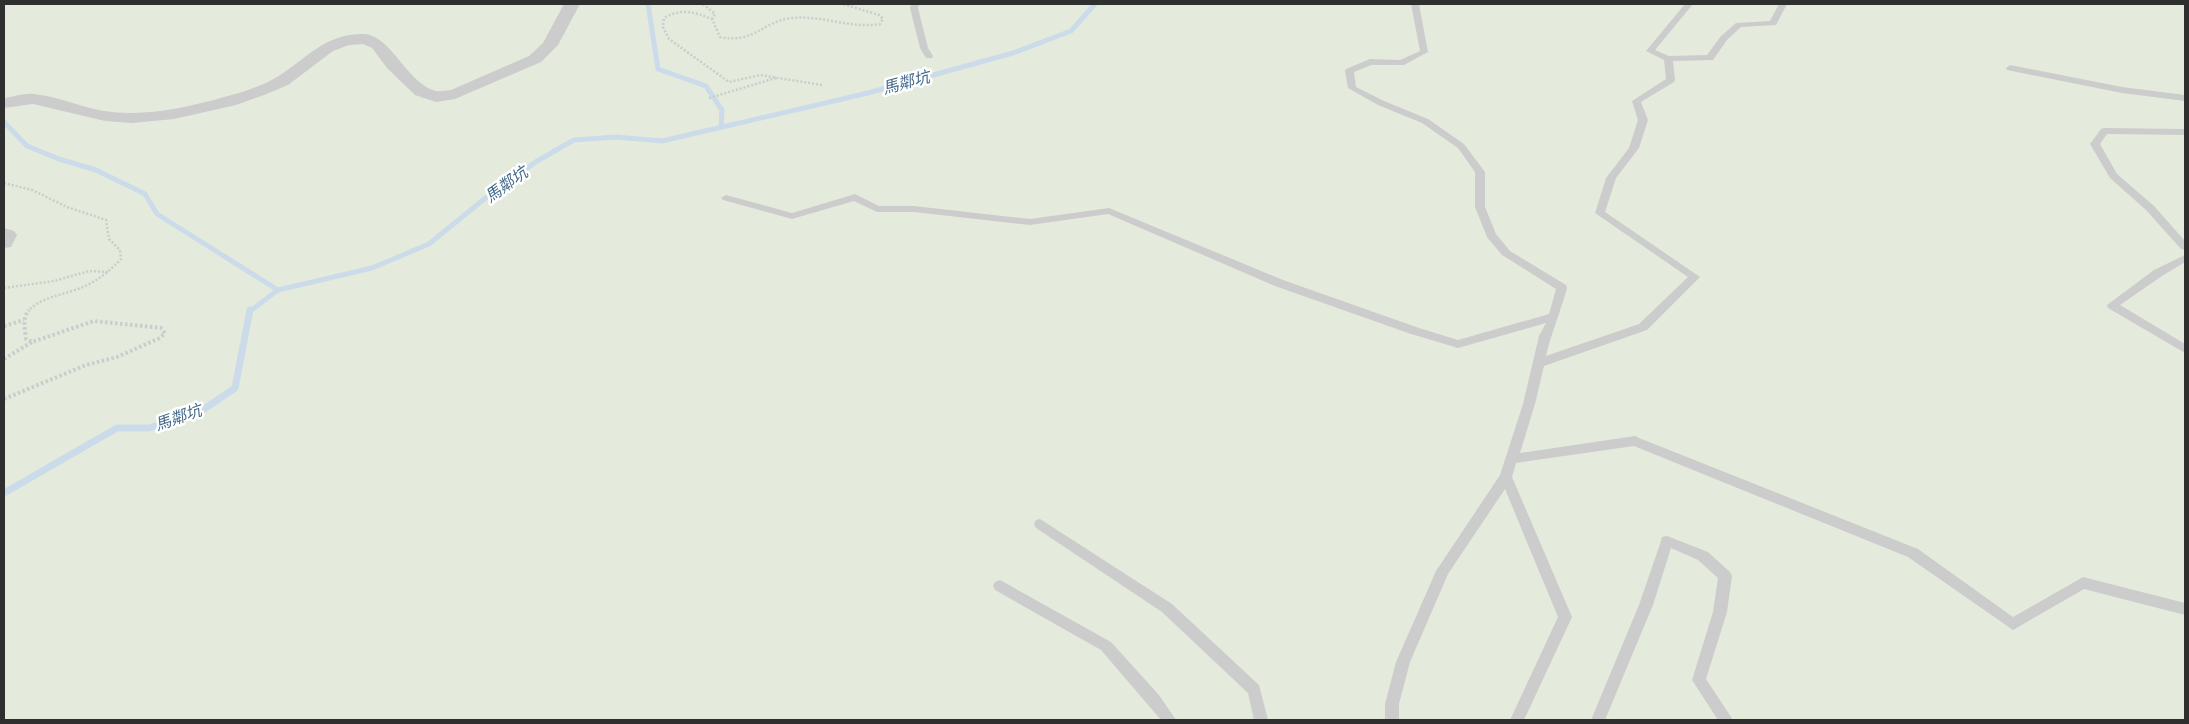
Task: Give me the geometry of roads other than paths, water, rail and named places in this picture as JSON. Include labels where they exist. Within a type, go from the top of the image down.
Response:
[{"type":"street","points":[[4,103],[33,99],[105,116],[132,118],[174,114],[230,101],[258,91],[282,81],[327,48],[346,40],[366,39],[378,45],[392,64],[421,91],[436,97],[455,94],[535,59],[550,45],[572,4]]},
{"type":"street","points":[[4,234],[7,235],[4,242]]},
{"type":"lane","points":[[915,4],[914,8],[924,48],[929,56]]},
{"type":"lane","points":[[1392,720],[1392,704],[1403,662],[1443,571],[1506,477],[1529,404],[1545,336],[1554,316],[1562,288],[1506,253],[1490,235],[1480,207],[1480,172],[1461,146],[1426,121],[1380,103],[1352,88],[1349,71],[1370,62],[1401,63],[1424,52],[1415,4]]},
{"type":"lane","points":[[1689,4],[1650,51],[1668,59],[1710,58],[1724,38],[1739,25],[1773,24],[1783,4]]},
{"type":"lane","points":[[1539,363],[1643,327],[1695,278],[1600,213],[1611,178],[1634,148],[1643,120],[1636,101],[1671,80],[1668,59]]},
{"type":"lane","points":[[2010,68],[2122,90],[2185,98]]},
{"type":"lane","points":[[2185,132],[2104,131],[2095,144],[2113,176],[2150,208],[2185,247]]},
{"type":"lane","points":[[726,198],[792,216],[855,197],[877,209],[914,209],[1030,222],[1109,211],[1279,283],[1406,328],[1458,344],[1554,316]]},
{"type":"lane","points":[[2185,258],[2158,273],[2112,305],[2185,350]]},
{"type":"lane","points":[[1512,459],[1635,441],[1913,553],[2013,624],[2082,583],[2185,609]]},
{"type":"lane","points":[[1506,477],[1565,617],[1517,720]]},
{"type":"lane","points":[[1040,524],[1167,608],[1254,690],[1261,720]]},
{"type":"lane","points":[[1598,720],[1646,605],[1667,541],[1704,556],[1725,576],[1720,612],[1699,680],[1726,720]]},
{"type":"lane","points":[[1000,586],[1106,646],[1154,700],[1169,720]]},
{"type":"waterway","points":[[648,4],[658,69],[706,86],[722,110],[721,127]]},
{"type":"waterway","name":"馬鄰坑","points":[[721,127],[868,93],[1013,53],[1071,31],[1095,4]]},
{"type":"waterway","points":[[4,122],[27,146],[59,159],[96,170],[145,194],[157,214],[278,290]]},
{"type":"waterway","name":"馬鄰坑","points":[[278,290],[372,268],[429,244],[483,200],[537,161],[574,140],[616,137],[662,141],[721,127]]},
{"type":"waterway","name":"馬鄰坑","points":[[250,311],[278,290]]},
{"type":"waterway","name":"馬鄰坑","points":[[4,493],[117,428],[149,428],[201,411],[235,388],[250,310]]}]
